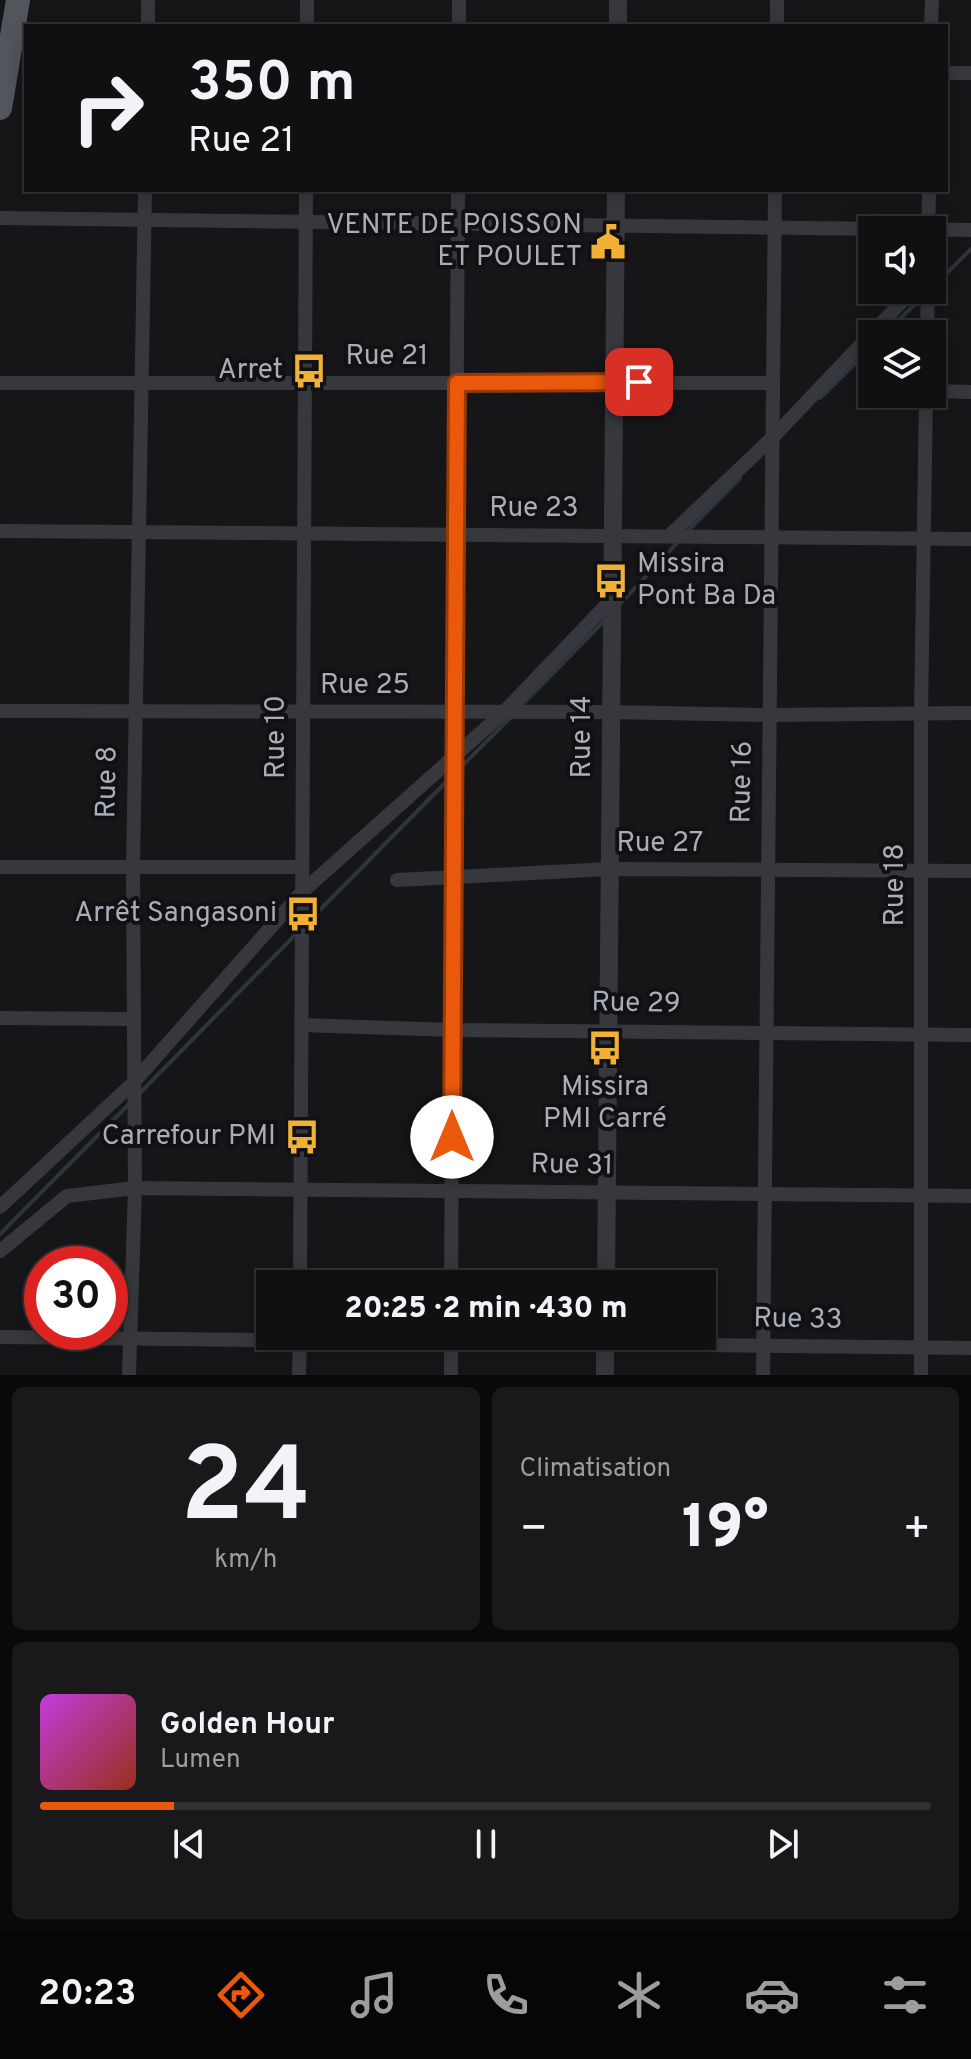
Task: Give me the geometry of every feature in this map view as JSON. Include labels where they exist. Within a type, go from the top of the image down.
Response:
[{"type":"main road","points":[[0,108],[17,67],[18,0]]},
{"type":"street","points":[[148,0],[148,24]]},
{"type":"street","points":[[307,0],[307,24]]},
{"type":"street","points":[[459,0],[459,24]]},
{"type":"street","points":[[618,0],[618,24]]},
{"type":"street","points":[[777,0],[777,24]]},
{"type":"street","points":[[931,24],[932,0]]},
{"type":"street","points":[[948,73],[971,73]]},
{"type":"street","name":"Rue 8","points":[[129,1375],[135,1188],[133,867],[145,192]]},
{"type":"street","name":"Rue 10","points":[[300,1270],[306,192]]},
{"type":"street","points":[[451,1270],[458,192]]},
{"type":"street","name":"Rue 14","points":[[606,1270],[616,192]]},
{"type":"street","name":"Rue 16","points":[[763,1375],[775,192]]},
{"type":"street","points":[[928,216],[929,192]]},
{"type":"street","points":[[0,218],[858,228]]},
{"type":"street","points":[[946,229],[971,230]]},
{"type":"street","points":[[669,536],[773,437],[900,304]]},
{"type":"street","name":"Rue 21","points":[[0,383],[773,383]]},
{"type":"street","points":[[946,391],[971,392]]},
{"type":"street","name":"Rue 18","points":[[921,1375],[921,713],[926,408]]},
{"type":"street","name":"Rue 23","points":[[0,531],[971,539]]},
{"type":"street","points":[[0,1207],[133,1083],[302,892],[504,712],[612,599]]},
{"type":"street","name":"Rue 25","points":[[0,711],[769,715],[971,713]]},
{"type":"street","points":[[0,867],[302,867]]},
{"type":"street","name":"Rue 27","points":[[397,880],[610,869],[971,871]]},
{"type":"street","points":[[0,1018],[134,1019]]},
{"type":"street","name":"Rue 29","points":[[301,1025],[453,1030],[971,1035]]},
{"type":"street","name":"Rue 31","points":[[0,1251],[67,1196],[135,1188],[971,1196]]},
{"type":"street","name":"Rue 33","points":[[0,1337],[256,1338]]},
{"type":"street","name":"Rue 33","points":[[716,1344],[971,1348]]},
{"type":"street","points":[[299,1375],[300,1350]]},
{"type":"street","points":[[451,1350],[451,1375]]},
{"type":"street","points":[[605,1350],[605,1375]]},
{"type":"waterway","points":[[946,274],[971,249]]},
{"type":"waterway","points":[[899,320],[915,304]]},
{"type":"waterway","points":[[820,398],[858,361]]},
{"type":"waterway","points":[[687,532],[740,478]]},
{"type":"waterway","points":[[619,605],[679,541]]},
{"type":"waterway","points":[[519,708],[605,620]]},
{"type":"waterway","points":[[460,768],[510,718]]},
{"type":"waterway","points":[[305,925],[451,777]]},
{"type":"waterway","points":[[140,1093],[296,934]]},
{"type":"waterway","points":[[0,1234],[131,1102]]},
{"type":"place","name":"VENTE DE POISSON ET POULET","points":[[608,242]]},
{"type":"place","name":"Arret","points":[[309,371]]},
{"type":"place","name":"Missira Pont Ba Da","points":[[611,581]]},
{"type":"place","name":"Arrêt Sangasoni","points":[[303,914]]},
{"type":"place","name":"Missira PMI Carré","points":[[605,1048]]},
{"type":"place","name":"Carrefour PMI","points":[[302,1137]]},
{"type":"route","points":[[452,1137],[457,383],[639,382]]}]
